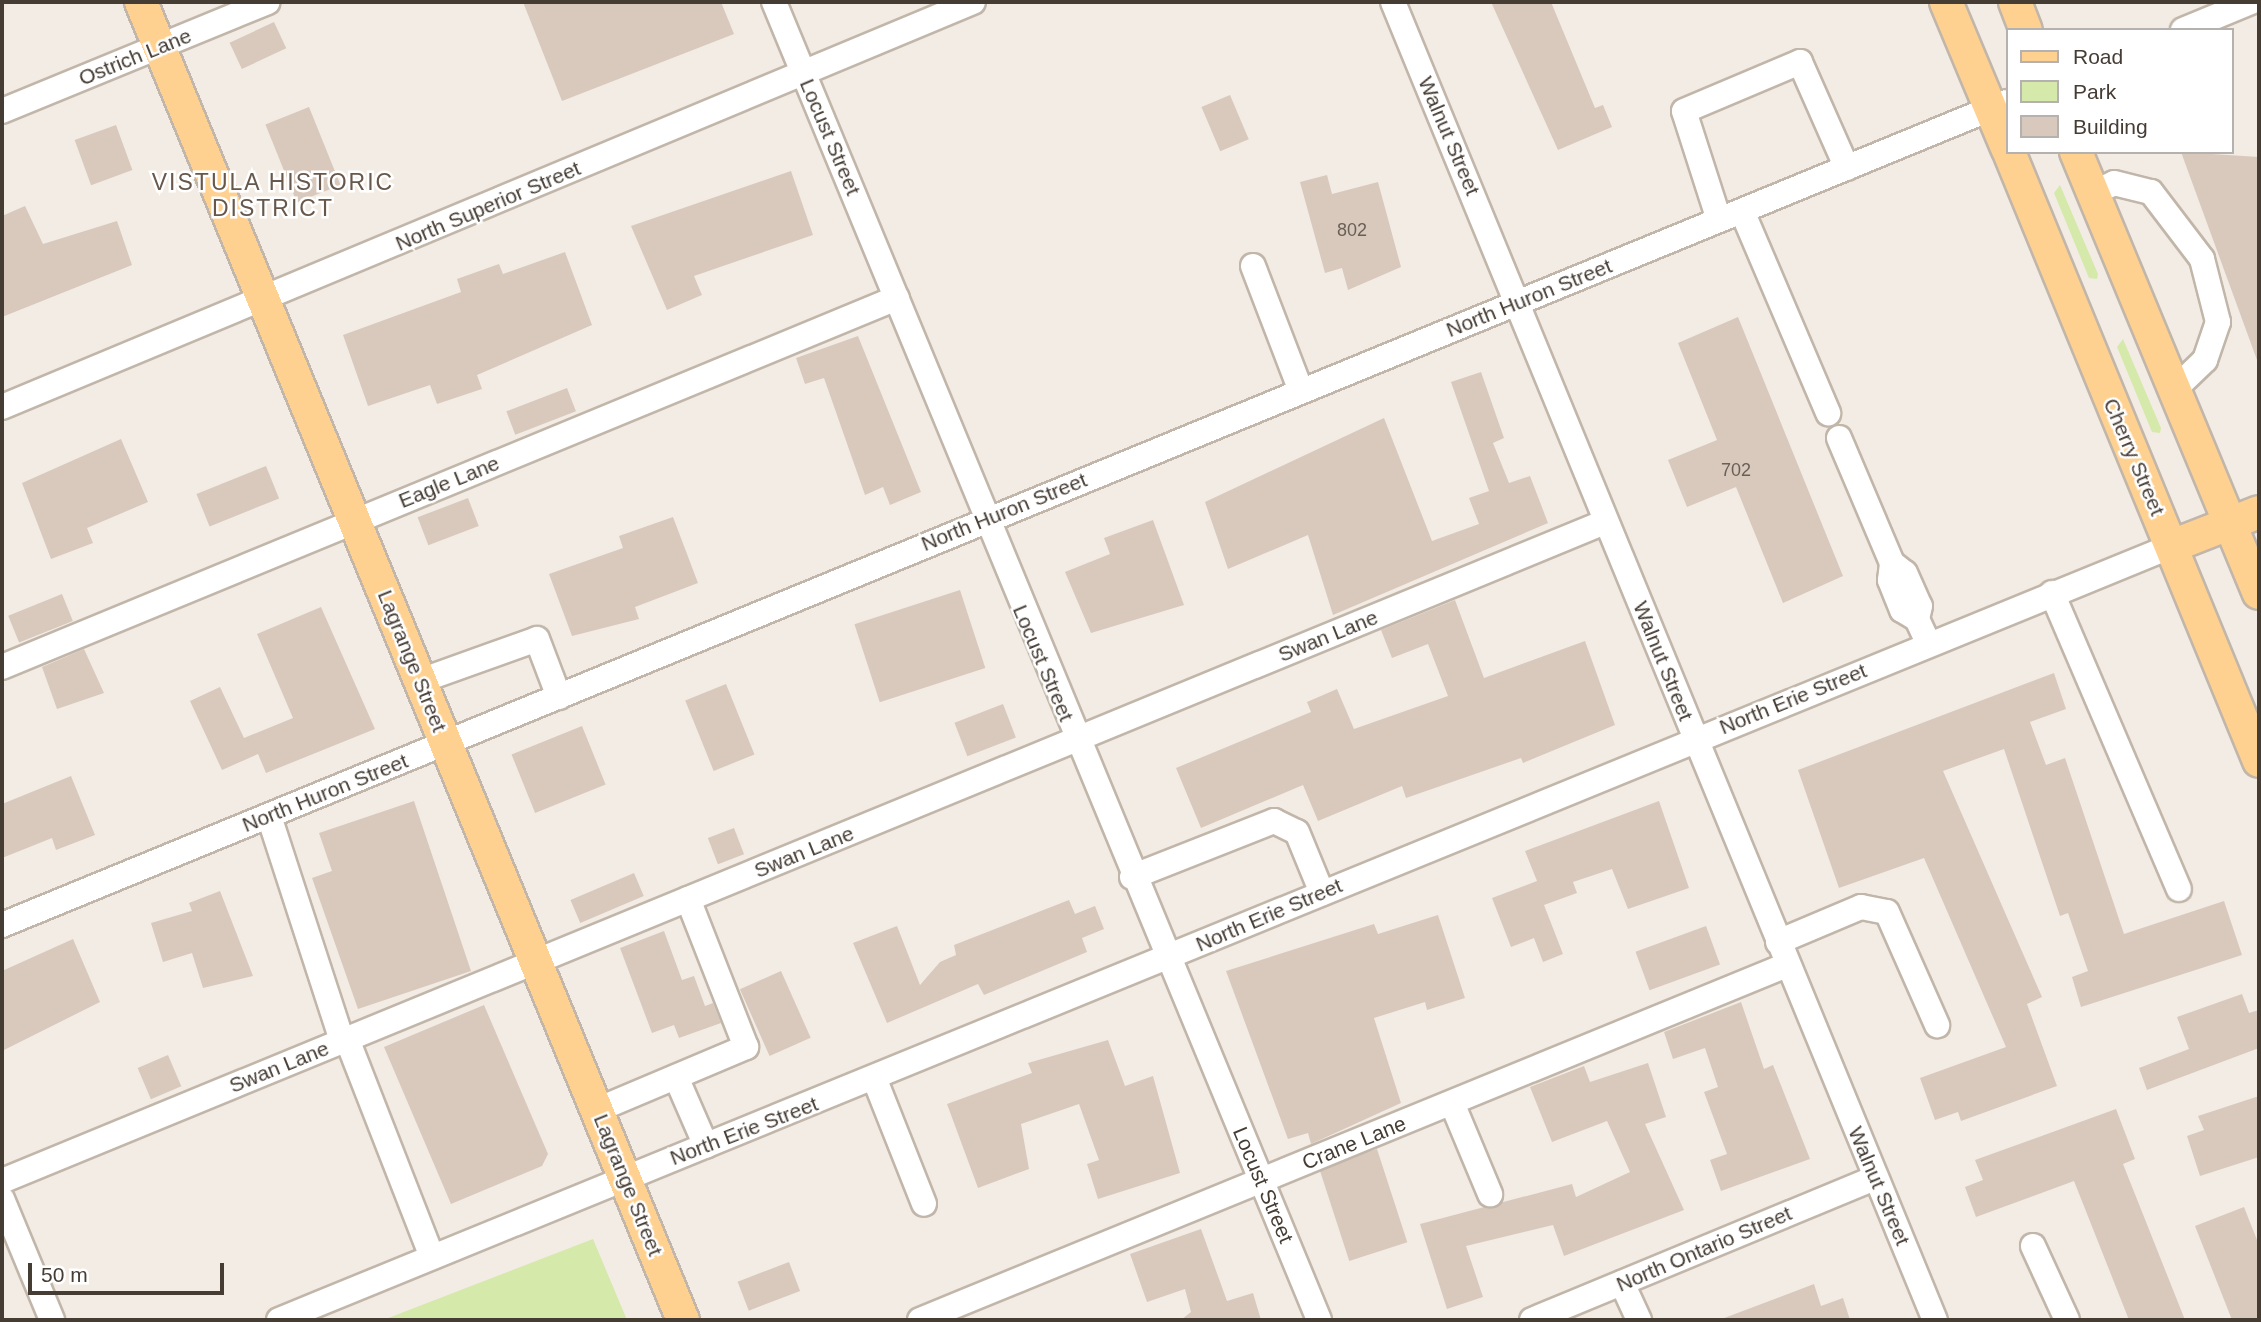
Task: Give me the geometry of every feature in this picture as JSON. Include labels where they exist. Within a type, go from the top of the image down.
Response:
[{"type":"main road","name":"Lagrange Street","points":[[141,2],[683,1320]]},
{"type":"main road","name":"Cherry Street","points":[[1946,2],[1999,106],[2006,140]]},
{"type":"main road","points":[[2015,2],[2025,28]]},
{"type":"main road","name":"Cherry Street","points":[[2010,154],[2259,761]]},
{"type":"main road","points":[[2077,154],[2175,389],[2245,518],[2259,593]]},
{"type":"main road","name":"North Erie Street","points":[[2172,546],[2245,518]]},
{"type":"street","name":"Ostrich Lane","points":[[2,111],[268,2]]},
{"type":"street","name":"Locust Street","points":[[774,2],[897,298],[1075,741],[1319,1320]]},
{"type":"street","name":"North Superior Street","points":[[2,407],[973,2]]},
{"type":"street","name":"Walnut Street","points":[[1393,2],[1519,302],[1605,522],[1935,1320]]},
{"type":"street","points":[[2188,28],[2251,2]]},
{"type":"street","points":[[1719,220],[1684,111],[1800,62],[1847,167]]},
{"type":"street","name":"North Huron Street","points":[[2,925],[1999,106]]},
{"type":"street","points":[[2093,193],[2115,183],[2151,192],[2202,259],[2218,322],[2205,360],[2175,389]]},
{"type":"street","points":[[1742,211],[1828,413]]},
{"type":"street","points":[[1253,265],[1301,391]]},
{"type":"street","name":"Eagle Lane","points":[[2,667],[897,298]]},
{"type":"street","points":[[1839,438],[1892,563],[1905,573],[1920,606],[1917,620],[1928,643]]},
{"type":"street","name":"Swan Lane","points":[[2,1181],[1605,522]]},
{"type":"street","name":"North Erie Street","points":[[279,1320],[624,1177],[875,1080],[1695,738],[2172,546]]},
{"type":"street","points":[[2052,593],[2179,889]]},
{"type":"street","points":[[420,681],[537,639],[559,697]]},
{"type":"street","points":[[270,816],[344,1040],[432,1257]]},
{"type":"street","points":[[1132,877],[1274,821],[1297,832],[1322,893]]},
{"type":"street","points":[[597,1110],[746,1047],[688,900]]},
{"type":"street","points":[[1778,942],[1861,908],[1887,912],[1937,1025]]},
{"type":"street","name":"Crane Lane","points":[[920,1320],[1787,965]]},
{"type":"street","points":[[676,1077],[706,1146]]},
{"type":"street","points":[[875,1080],[924,1204]]},
{"type":"street","points":[[1452,1102],[1490,1194]]},
{"type":"street","name":"North Ontario Street","points":[[1532,1320],[1875,1178]]},
{"type":"street","points":[[2,1199],[52,1320]]},
{"type":"street","points":[[2033,1246],[2067,1320]]},
{"type":"street","points":[[1622,1283],[1639,1320]]},
{"type":"green space","points":[[2060,185],[2098,274],[2097,279],[2089,278],[2054,193]]},
{"type":"green space","points":[[2123,339],[2161,428],[2160,433],[2152,432],[2117,347]]},
{"type":"green space","points":[[593,1239],[627,1320],[383,1320]]},
{"type":"building","points":[[523,2],[721,2],[734,34],[562,101]]},
{"type":"building","points":[[1491,2],[1551,2],[1595,108],[1603,105],[1612,127],[1558,150]]},
{"type":"building","points":[[274,22],[286,48],[242,69],[230,43]]},
{"type":"building","points":[[1230,95],[1249,139],[1220,151],[1201,107]]},
{"type":"building","points":[[309,107],[340,185],[297,202],[265,125]]},
{"type":"building","points":[[116,125],[132,170],[91,185],[75,140]]},
{"type":"building","points":[[2182,154],[2259,157],[2257,360]]},
{"type":"building","points":[[791,171],[813,235],[694,276],[702,295],[667,310],[631,226]]},
{"type":"building","points":[[1327,175],[1332,194],[1378,182],[1401,267],[1348,290],[1342,268],[1325,273],[1300,182]]},
{"type":"building","points":[[25,206],[43,244],[117,221],[132,265],[2,317],[2,216]]},
{"type":"building","points":[[565,252],[592,325],[477,375],[482,389],[437,404],[430,385],[368,406],[343,335],[461,292],[457,279],[499,264],[503,274]]},
{"type":"building","points":[[1738,317],[1843,576],[1783,603],[1736,487],[1687,507],[1668,460],[1717,440],[1678,343]]},
{"type":"building","points":[[858,336],[921,492],[890,505],[883,487],[865,495],[824,378],[805,384],[796,358]]},
{"type":"building","points":[[1481,372],[1504,438],[1493,443],[1509,483],[1530,476],[1548,523],[1333,615],[1308,535],[1228,569],[1205,502],[1384,418],[1432,541],[1479,524],[1469,498],[1489,491],[1451,382]]},
{"type":"building","points":[[567,388],[576,411],[515,435],[506,411]]},
{"type":"building","points":[[121,439],[148,502],[87,528],[93,543],[51,559],[22,483]]},
{"type":"building","points":[[266,466],[279,498],[210,527],[196,494]]},
{"type":"building","points":[[468,498],[479,526],[428,545],[418,517]]},
{"type":"building","points":[[673,517],[698,583],[635,607],[639,619],[572,636],[549,574],[623,548],[619,536]]},
{"type":"building","points":[[1153,520],[1184,605],[1091,633],[1065,572],[1110,554],[1104,538]]},
{"type":"building","points":[[960,590],[985,668],[880,702],[854,624]]},
{"type":"building","points":[[62,594],[73,621],[19,643],[8,616]]},
{"type":"building","points":[[1455,600],[1484,678],[1585,641],[1615,725],[1523,763],[1521,758],[1406,798],[1402,786],[1318,821],[1303,785],[1201,828],[1176,768],[1311,712],[1307,702],[1337,689],[1354,729],[1448,696],[1428,644],[1392,658],[1381,630]]},
{"type":"building","points":[[321,607],[375,729],[266,773],[258,754],[222,770],[190,701],[220,687],[244,738],[293,718],[257,634]]},
{"type":"building","points":[[84,649],[104,693],[57,709],[42,667]]},
{"type":"building","points":[[2054,673],[2066,709],[2030,722],[2046,765],[2065,758],[2124,934],[2224,901],[2242,955],[2081,1007],[2072,977],[2088,971],[2068,913],[2060,916],[2004,749],[1943,771],[2042,997],[2027,1004],[2057,1086],[1961,1121],[1958,1112],[1935,1120],[1920,1078],[2006,1047],[1924,858],[1839,888],[1798,770]]},
{"type":"building","points":[[726,684],[754,754],[714,771],[685,700]]},
{"type":"building","points":[[1003,704],[1016,738],[967,756],[954,723]]},
{"type":"building","points":[[582,726],[606,784],[535,813],[512,754]]},
{"type":"building","points":[[71,776],[95,835],[56,850],[52,838],[2,858],[2,804]]},
{"type":"building","points":[[414,801],[471,971],[358,1009],[312,878],[332,871],[319,833]]},
{"type":"building","points":[[1659,801],[1689,888],[1628,909],[1612,869],[1573,882],[1577,893],[1544,905],[1563,954],[1543,962],[1534,938],[1511,947],[1492,898],[1537,881],[1525,851]]},
{"type":"building","points":[[734,828],[744,854],[718,864],[708,838]]},
{"type":"building","points":[[634,873],[644,896],[580,923],[570,900]]},
{"type":"building","points":[[220,891],[253,976],[203,988],[192,953],[163,962],[151,923],[192,911],[189,903]]},
{"type":"building","points":[[1069,900],[1075,914],[1095,906],[1104,929],[1082,938],[1087,952],[984,995],[978,984],[887,1023],[853,943],[897,926],[920,985],[940,962],[956,955],[954,945]]},
{"type":"building","points":[[1438,915],[1465,998],[1427,1010],[1425,1002],[1374,1018],[1401,1103],[1311,1144],[1308,1133],[1288,1139],[1226,971],[1374,924],[1378,934]]},
{"type":"building","points":[[1706,926],[1720,965],[1650,990],[1636,952]]},
{"type":"building","points":[[664,931],[682,980],[694,976],[705,1006],[713,1003],[721,1023],[679,1038],[674,1025],[652,1033],[620,948]]},
{"type":"building","points":[[73,939],[100,1002],[2,1051],[2,971]]},
{"type":"building","points":[[781,971],[811,1038],[770,1056],[740,989]]},
{"type":"building","points":[[2242,994],[2249,1013],[2259,1010],[2259,1048],[2147,1090],[2139,1068],[2189,1049],[2177,1017]]},
{"type":"building","points":[[1741,1002],[1764,1069],[1773,1065],[1810,1159],[1721,1191],[1710,1160],[1727,1154],[1704,1092],[1718,1087],[1705,1048],[1673,1059],[1664,1032]]},
{"type":"building","points":[[484,1005],[548,1154],[542,1166],[451,1204],[384,1047]]},
{"type":"building","points":[[1108,1040],[1125,1086],[1153,1076],[1180,1173],[1098,1199],[1087,1164],[1099,1160],[1079,1104],[1021,1124],[1029,1169],[978,1188],[947,1104],[1032,1073],[1028,1063]]},
{"type":"building","points":[[168,1055],[181,1086],[151,1099],[138,1068]]},
{"type":"building","points":[[1648,1063],[1666,1117],[1645,1124],[1684,1210],[1564,1256],[1553,1225],[1466,1246],[1483,1297],[1447,1309],[1420,1224],[1572,1184],[1576,1197],[1630,1172],[1607,1121],[1552,1142],[1530,1087],[1584,1066],[1590,1082]]},
{"type":"building","points":[[2259,1096],[2259,1157],[2200,1176],[2187,1136],[2204,1130],[2198,1116]]},
{"type":"building","points":[[2116,1109],[2135,1159],[2123,1164],[2185,1320],[2129,1320],[2074,1181],[1976,1217],[1965,1187],[1983,1180],[1975,1160]]},
{"type":"building","points":[[1377,1149],[1407,1242],[1349,1261],[1319,1168]]},
{"type":"building","points":[[2244,1207],[2259,1245],[2259,1320],[2232,1320],[2195,1226]]},
{"type":"building","points":[[1201,1229],[1227,1301],[1253,1293],[1261,1320],[1181,1320],[1191,1312],[1185,1289],[1147,1302],[1130,1254]]},
{"type":"building","points":[[789,1262],[800,1291],[749,1311],[738,1282]]},
{"type":"building","points":[[1814,1284],[1821,1306],[1843,1298],[1850,1320],[1719,1320]]},
{"type":"district","name":"VISTULA HISTORIC DISTRICT","points":[[273,195]]}]
